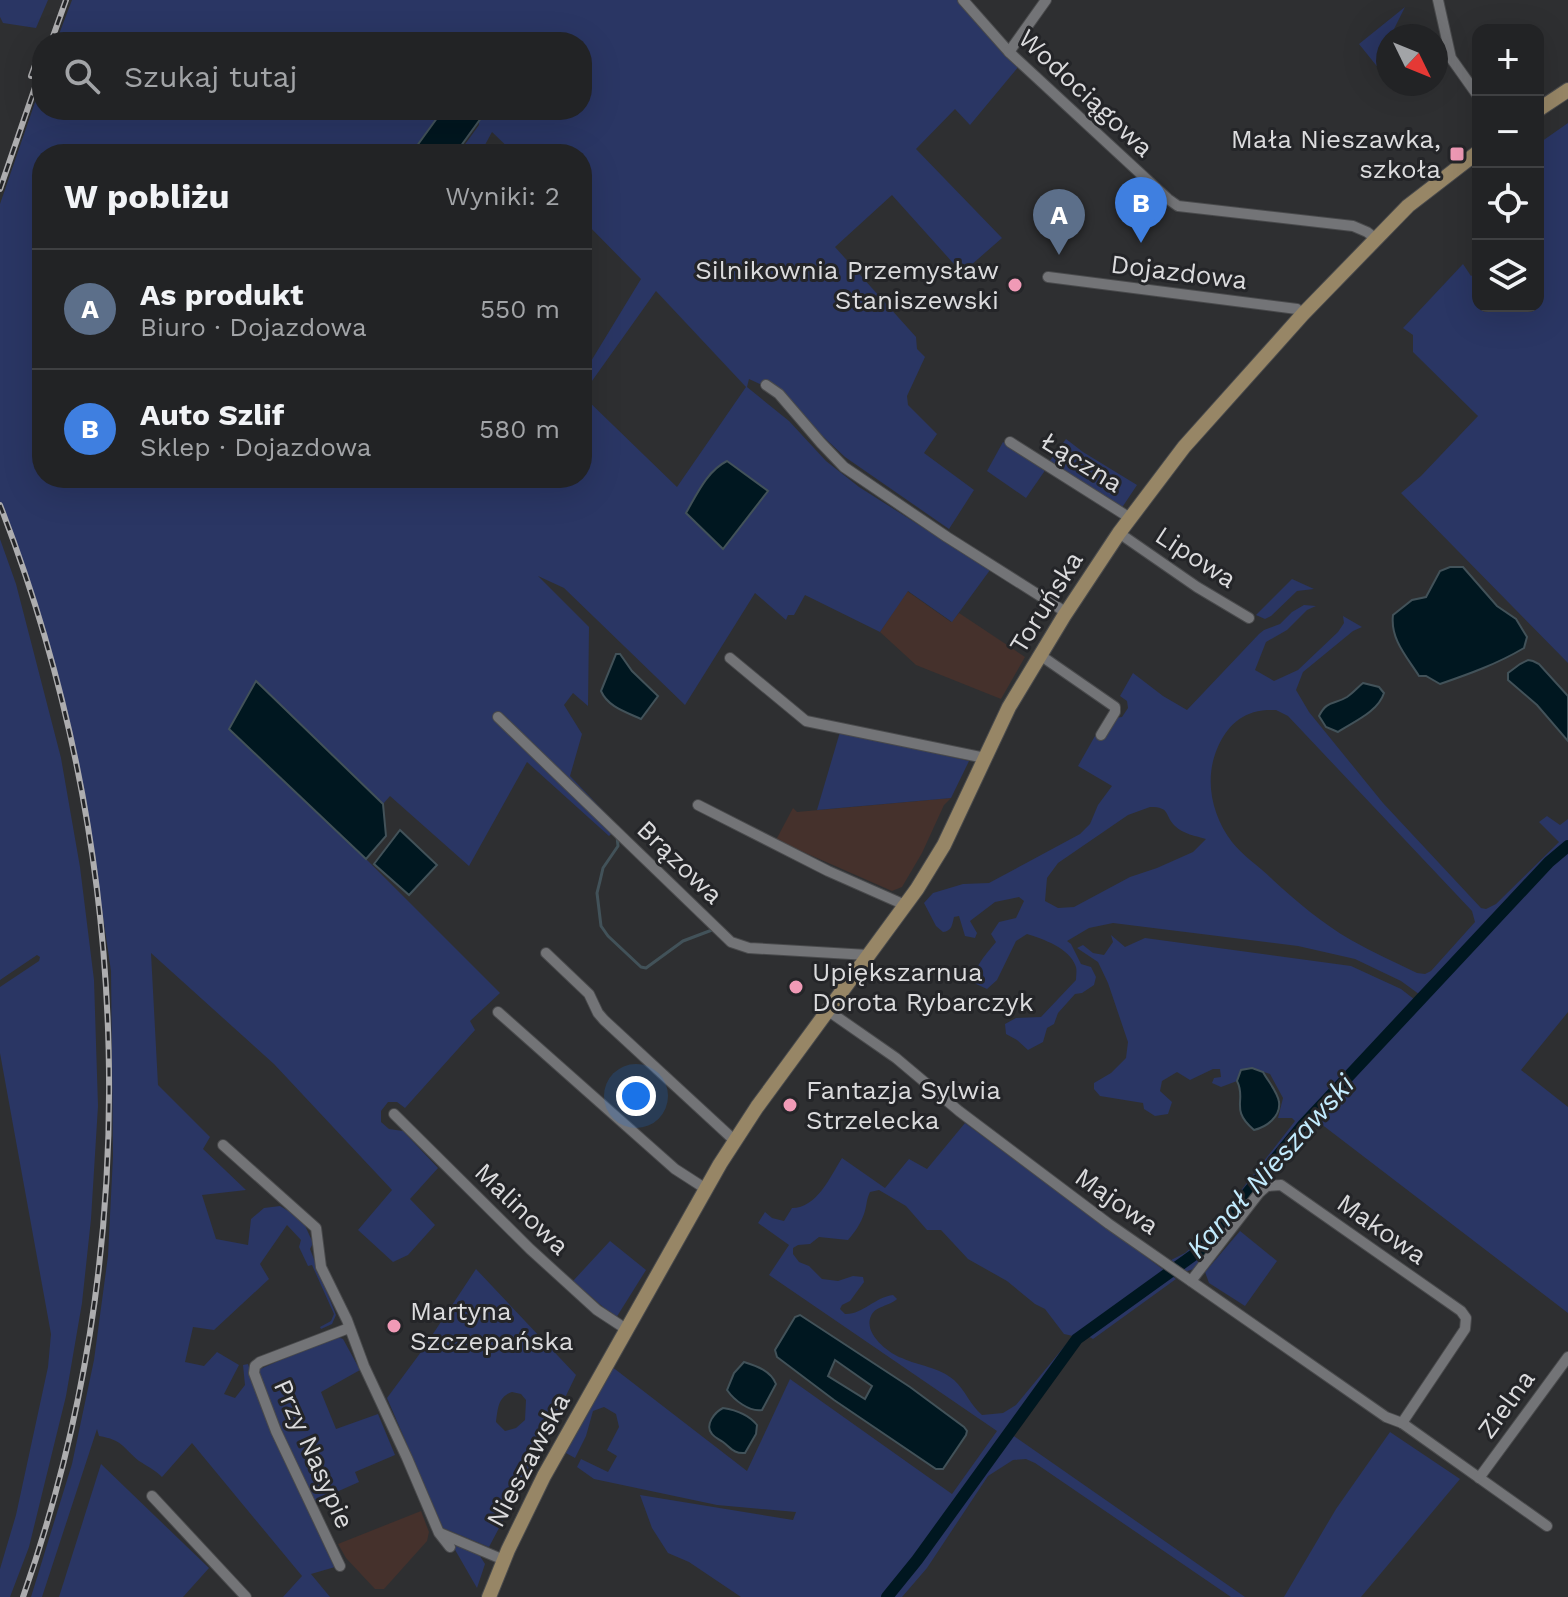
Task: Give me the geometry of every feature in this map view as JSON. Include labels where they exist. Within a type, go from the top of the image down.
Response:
[{"type":"main road","points":[[1544,106],[1568,90]]},
{"type":"main road","name":"Toruńska","points":[[734,1140],[905,905],[944,845],[1009,707],[1130,518],[1184,447],[1303,314],[1418,196],[1472,156]]},
{"type":"main road","name":"Nieszawska","points":[[489,1597],[544,1476],[734,1140]]},
{"type":"street","name":"Wodociągowa","points":[[963,0],[1009,52],[1178,206],[1353,226],[1375,238]]},
{"type":"street","points":[[1009,52],[1046,0]]},
{"type":"street","points":[[1438,0],[1451,58],[1472,88]]},
{"type":"street","name":"Dojazdowa","points":[[1048,277],[1297,309],[1303,314]]},
{"type":"street","points":[[766,385],[779,394],[844,467],[1067,613]]},
{"type":"street","name":"Łączna","points":[[1010,442],[1130,518]]},
{"type":"street","name":"Lipowa","points":[[1119,533],[1197,587],[1249,618]]},
{"type":"street","points":[[1040,655],[1115,707],[1101,735]]},
{"type":"street","points":[[730,658],[806,721],[985,758]]},
{"type":"street","name":"Brązowa","points":[[498,717],[731,942],[749,948],[868,955]]},
{"type":"street","points":[[698,805],[828,871],[905,905]]},
{"type":"street","points":[[546,953],[589,994],[604,1020],[734,1140]]},
{"type":"street","name":"Majowa","points":[[827,1010],[896,1058],[959,1111],[1067,1193],[1547,1526]]},
{"type":"street","points":[[498,1012],[675,1169],[706,1189]]},
{"type":"street","name":"Malinowa","points":[[394,1114],[530,1249],[597,1310],[626,1329]]},
{"type":"street","points":[[223,1145],[316,1228],[321,1267],[439,1533],[450,1547]]},
{"type":"street","name":"Makowa","points":[[1191,1281],[1259,1193],[1267,1186],[1281,1185],[1461,1311],[1466,1318],[1465,1329],[1402,1423]]},
{"type":"street","name":"Przy Nasypie","points":[[340,1566],[276,1431],[254,1373],[255,1366],[260,1362],[349,1328]]},
{"type":"street","name":"Zielna","points":[[1479,1478],[1568,1357]]},
{"type":"street","points":[[152,1496],[246,1597]]},
{"type":"street","points":[[439,1533],[504,1560]]},
{"type":"shaded area","points":[[0,0],[48,0],[36,28],[3,23]]},
{"type":"shaded area","points":[[72,0],[957,0],[1005,56],[1019,66],[970,125],[955,109],[916,149],[1002,238],[962,273],[892,195],[835,247],[916,337],[917,349],[925,357],[907,396],[908,405],[937,434],[924,453],[974,490],[949,529],[845,457],[765,382],[762,385],[749,379],[747,387],[789,421],[826,461],[859,487],[990,570],[952,622],[908,591],[880,632],[805,595],[794,615],[788,615],[786,620],[755,593],[685,705],[564,588],[538,576],[589,627],[588,706],[573,693],[564,705],[582,734],[570,776],[619,827],[609,836],[527,762],[469,866],[390,796],[383,804],[256,681],[229,729],[366,859],[500,993],[470,1021],[475,1030],[405,1108],[397,1102],[388,1102],[381,1111],[381,1122],[389,1129],[403,1131],[438,1168],[410,1199],[435,1225],[408,1255],[393,1262],[358,1230],[392,1190],[274,1064],[151,953],[158,1085],[210,1137],[203,1149],[246,1190],[202,1195],[216,1239],[248,1245],[251,1219],[264,1208],[280,1206],[302,1219],[313,1243],[310,1249],[336,1315],[332,1324],[321,1329],[334,1314],[312,1265],[308,1266],[299,1247],[301,1240],[287,1225],[260,1264],[269,1279],[214,1330],[193,1327],[185,1362],[204,1366],[217,1352],[239,1365],[224,1394],[235,1398],[245,1385],[243,1365],[248,1364],[251,1373],[335,1336],[343,1339],[360,1370],[321,1392],[336,1429],[378,1414],[395,1455],[355,1472],[359,1482],[307,1505],[335,1567],[311,1574],[330,1597],[283,1597],[302,1576],[192,1443],[162,1477],[118,1442],[99,1436],[97,1429],[42,1597],[31,1597],[72,1464],[94,1360],[108,1256],[113,1156],[111,971],[92,842],[71,737],[47,638],[0,502],[0,204],[32,111],[32,120],[440,120],[420,144],[32,144],[32,488],[592,488],[592,405],[677,487],[746,387],[656,291],[592,381],[592,360],[641,279],[592,229],[592,144],[505,144],[492,132],[485,144],[465,144],[479,125],[479,120],[592,120],[592,32],[60,32]]},
{"type":"shaded area","points":[[1405,7],[1396,24],[1384,24]]},
{"type":"shaded area","points":[[1376,30],[1376,65],[1359,44]]},
{"type":"shaded area","points":[[436,120],[480,120],[462,144],[418,144]]},
{"type":"shaded area","points":[[1568,123],[1568,663],[1401,493],[1478,416],[1413,352],[1413,335],[1403,328],[1463,264],[1472,275],[1472,312],[1544,312],[1544,140]]},
{"type":"shaded area","points":[[1066,439],[1137,485],[1121,509],[1049,462]]},
{"type":"shaded area","points":[[1003,442],[1046,469],[1026,498],[987,471]]},
{"type":"shaded area","points":[[727,461],[768,491],[723,549],[686,513],[708,477]]},
{"type":"shaded area","points":[[0,539],[16,584],[61,758],[80,867],[94,980],[98,1106],[82,1303],[66,1396],[29,1547],[10,1597],[0,1597],[0,1569],[16,1515],[48,1367],[51,1334],[0,1053],[0,987],[39,961],[40,957],[37,955],[0,980]]},
{"type":"shaded area","points":[[1463,567],[1497,606],[1516,619],[1527,637],[1524,648],[1514,654],[1440,684],[1426,676],[1419,676],[1397,640],[1393,615],[1412,600],[1426,597],[1440,571]]},
{"type":"shaded area","points":[[1292,579],[1314,589],[1297,591],[1265,619],[1256,615]]},
{"type":"shaded area","points":[[907,591],[951,622],[959,613],[1025,657],[1001,699],[916,665],[880,632]]},
{"type":"shaded area","points":[[1304,605],[1316,606],[1307,610],[1287,630],[1266,642],[1255,670],[1274,681],[1298,670],[1338,632],[1344,623],[1343,616],[1362,627],[1303,672],[1296,690],[1309,712],[1383,803],[1481,908],[1496,904],[1559,842],[1539,822],[1547,816],[1560,825],[1568,819],[1568,1012],[1521,1070],[1568,1107],[1568,1313],[1312,1117],[1194,1269],[1184,1272],[1171,1260],[1185,1253],[1208,1233],[1295,1121],[1292,1118],[1278,1118],[1283,1098],[1270,1074],[1252,1068],[1241,1070],[1237,1081],[1221,1087],[1212,1083],[1214,1078],[1221,1077],[1220,1069],[1213,1069],[1190,1080],[1177,1072],[1162,1081],[1160,1091],[1172,1102],[1168,1114],[1155,1116],[1144,1109],[1143,1103],[1100,1096],[1094,1089],[1094,1083],[1111,1073],[1126,1058],[1128,1042],[1098,962],[1077,948],[1083,945],[1093,953],[1104,955],[1113,942],[1111,935],[1125,947],[1145,938],[1351,966],[1401,989],[1419,1003],[1423,997],[1401,981],[1355,959],[1298,946],[1113,923],[1089,928],[1067,941],[1081,964],[1091,967],[1096,977],[1094,985],[1075,994],[1058,1013],[1054,1024],[1047,1028],[1043,1042],[1028,1050],[1006,1034],[1005,1024],[1016,1018],[1041,1017],[1076,980],[1073,960],[1055,945],[1027,934],[1016,941],[997,980],[987,989],[974,983],[975,972],[996,942],[991,934],[999,922],[1016,918],[1024,901],[1019,897],[995,902],[970,921],[977,933],[975,938],[965,936],[959,916],[954,917],[950,929],[943,932],[936,926],[924,903],[933,893],[963,884],[989,883],[1080,834],[1090,824],[1098,805],[1112,786],[1078,766],[1095,736],[1101,740],[1115,718],[1122,717],[1128,708],[1127,701],[1120,696],[1133,673],[1187,710],[1259,634],[1280,624]],"holes":[[[1276,710],[1288,716],[1472,911],[1475,922],[1431,971],[1417,973],[1330,927],[1246,857],[1225,832],[1212,797],[1211,773],[1217,749],[1225,733],[1242,717]],[[1150,807],[1164,810],[1182,831],[1206,839],[1193,852],[1130,877],[1074,907],[1058,908],[1045,901],[1047,878],[1058,863],[1128,815]]]},
{"type":"shaded area","points":[[616,654],[620,654],[632,671],[658,696],[641,719],[613,705],[601,691]]},
{"type":"shaded area","points":[[1528,660],[1539,664],[1568,696],[1568,741],[1537,705],[1508,680],[1508,673]]},
{"type":"shaded area","points":[[256,681],[383,804],[386,836],[366,859],[229,729]]},
{"type":"shaded area","points":[[1363,683],[1379,687],[1384,693],[1376,706],[1338,732],[1326,727],[1319,716],[1322,711],[1347,697]]},
{"type":"shaded area","points":[[840,732],[969,761],[951,798],[817,810]]},
{"type":"shaded area","points":[[951,798],[944,805],[902,887],[892,891],[776,840],[793,808],[797,812]]},
{"type":"shaded area","points":[[400,830],[437,865],[409,895],[374,864]]},
{"type":"shaded area","points":[[1252,1068],[1263,1072],[1279,1102],[1278,1112],[1272,1120],[1254,1130],[1242,1116],[1237,1081],[1241,1070]]},
{"type":"shaded area","points":[[965,1123],[1176,1279],[1093,1339],[1086,1335],[1011,1434],[1245,1597],[1231,1597],[1026,1459],[1013,1460],[988,1476],[927,1568],[902,1597],[741,1597],[689,1562],[668,1553],[652,1528],[640,1495],[793,1520],[796,1512],[717,1505],[594,1479],[577,1467],[581,1459],[608,1472],[617,1456],[607,1450],[619,1427],[616,1414],[604,1407],[593,1411],[586,1436],[575,1458],[564,1452],[611,1366],[747,1471],[790,1379],[952,1494],[997,1431],[769,1275],[789,1245],[758,1223],[765,1212],[772,1218],[784,1221],[792,1208],[809,1203],[822,1190],[842,1158],[885,1188],[909,1159],[927,1169]],"holes":[[[879,1190],[906,1206],[927,1230],[941,1230],[968,1259],[1007,1281],[1045,1309],[1064,1334],[1073,1336],[1016,1405],[1003,1413],[982,1415],[948,1376],[908,1361],[878,1342],[869,1322],[876,1310],[897,1299],[893,1295],[857,1312],[845,1314],[840,1309],[864,1282],[863,1277],[853,1276],[838,1281],[822,1279],[793,1254],[793,1248],[810,1244],[819,1237],[848,1240],[861,1221],[870,1192]]]},
{"type":"shaded area","points":[[1240,1231],[1277,1261],[1245,1306],[1209,1283],[1205,1272]]},
{"type":"shaded area","points":[[610,1241],[646,1270],[616,1318],[573,1281]]},
{"type":"shaded area","points":[[476,1269],[576,1375],[489,1547],[443,1528],[387,1398]],"holes":[[[512,1392],[521,1394],[526,1400],[525,1420],[516,1428],[505,1431],[496,1422],[500,1404]]]},
{"type":"shaded area","points":[[800,1315],[910,1387],[964,1427],[966,1435],[943,1469],[936,1469],[777,1357],[775,1350],[795,1317]],"holes":[[[835,1360],[872,1386],[865,1399],[828,1376]]]},
{"type":"shaded area","points":[[744,1362],[767,1372],[776,1384],[762,1410],[742,1404],[727,1390],[734,1373]]},
{"type":"shaded area","points":[[723,1408],[750,1418],[757,1425],[756,1434],[745,1453],[733,1450],[714,1437],[710,1430],[712,1419]]},
{"type":"shaded area","points":[[1390,1432],[1460,1479],[1361,1597],[1284,1597],[1336,1509]]},
{"type":"shaded area","points":[[101,1464],[209,1568],[183,1597],[59,1597]]},
{"type":"shaded area","points":[[421,1511],[429,1532],[427,1541],[384,1589],[375,1589],[346,1558],[338,1544]]},
{"type":"shaded area","points":[[450,1541],[480,1556],[485,1564],[477,1588]]},
{"type":"waterway","points":[[617,836],[618,846],[603,868],[597,893],[601,926],[608,936],[641,967],[646,968],[683,941],[712,930]]},
{"type":"waterway","name":"Kanał Nieszawski","points":[[887,1597],[1077,1339],[1202,1249],[1303,1125],[1549,862],[1568,846]]},
{"type":"railway","points":[[55,32],[66,0]]},
{"type":"railway","points":[[0,189],[32,96]]},
{"type":"railway","points":[[0,505],[45,637],[78,773],[99,911],[109,1050],[106,1189],[91,1327],[63,1463],[23,1597]]},
{"type":"place","name":"Mała Nieszawka, szkoła","points":[[1457,154]]},
{"type":"place","name":"Auto Szlif","points":[[1141,243]]},
{"type":"place","name":"As produkt","points":[[1059,255]]},
{"type":"place","name":"Silnikownia Przemysław Staniszewski","points":[[1015,285]]},
{"type":"place","name":"Upiększarnua Dorota Rybarczyk","points":[[796,987]]},
{"type":"place","name":"Fantazja Sylwia Strzelecka","points":[[790,1105]]},
{"type":"place","name":"Martyna Szczepańska","points":[[394,1326]]}]
